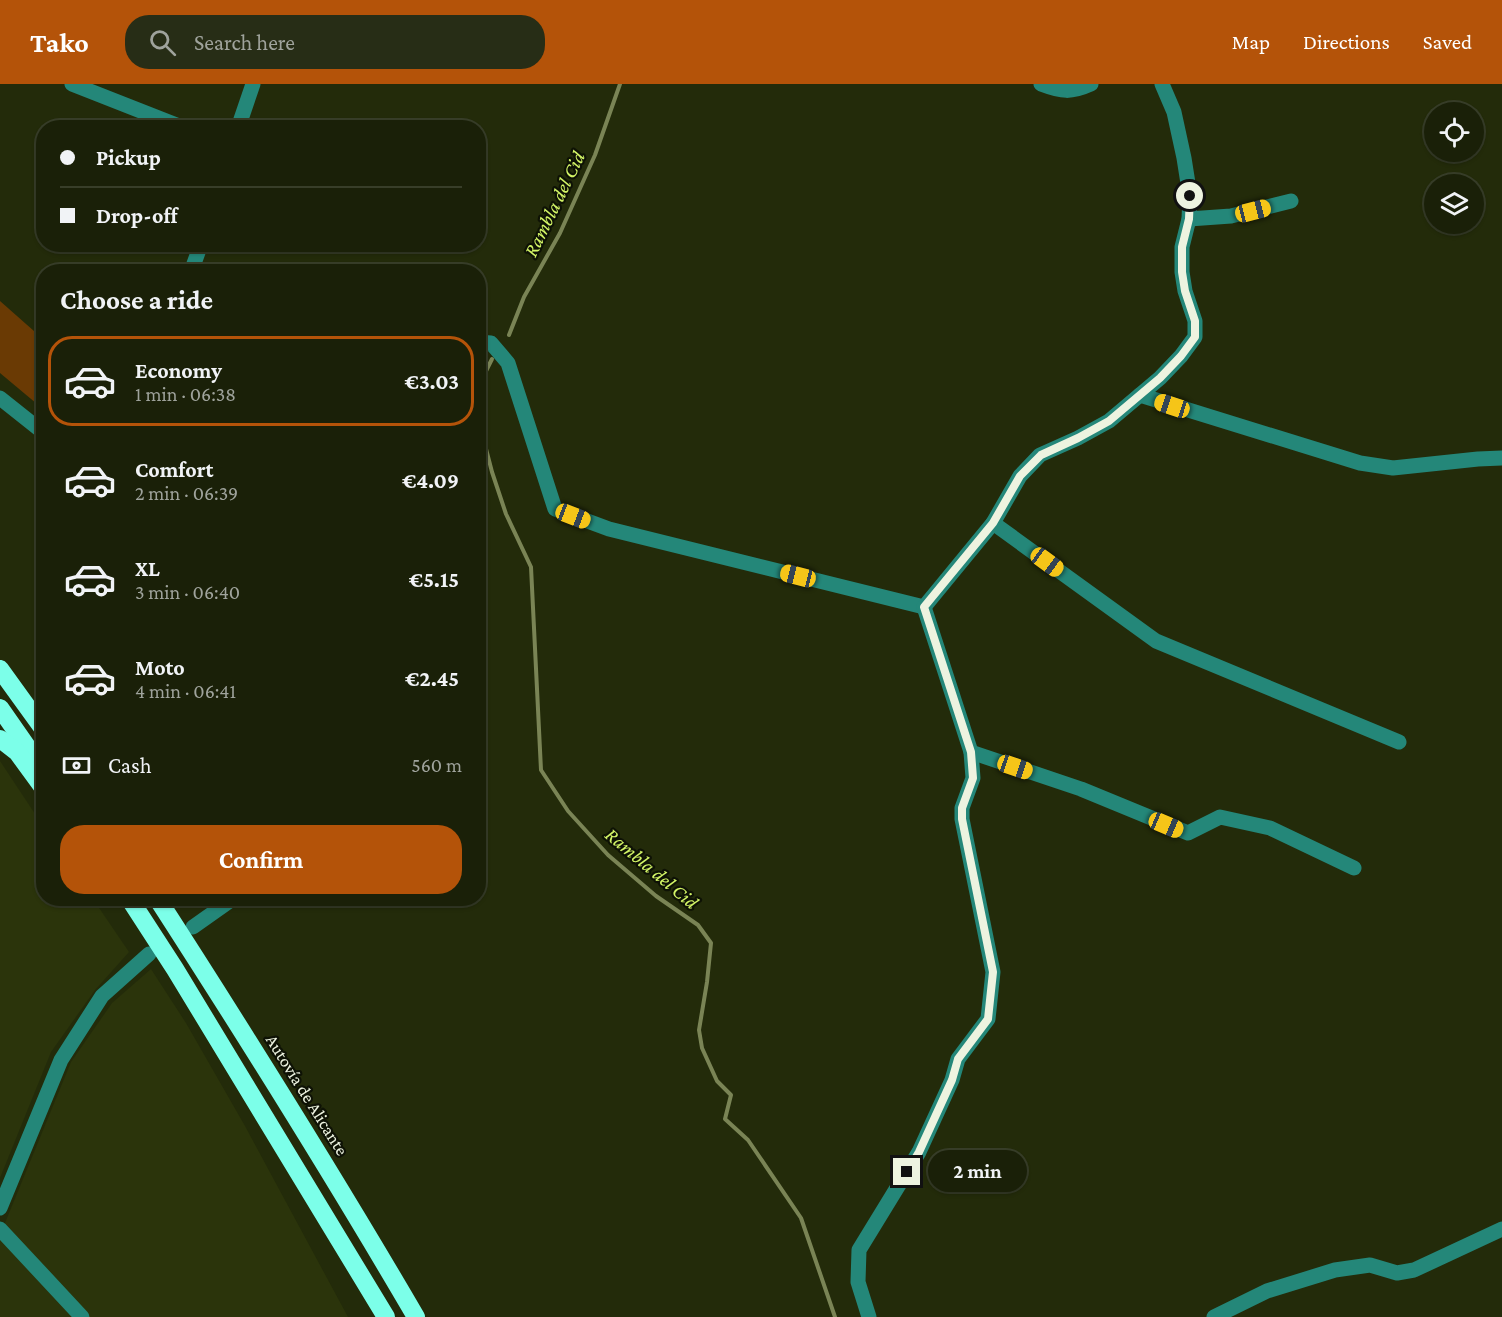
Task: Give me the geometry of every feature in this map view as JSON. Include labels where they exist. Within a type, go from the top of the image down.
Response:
[{"type":"highway","points":[[0,669],[36,719]]},
{"type":"highway","points":[[0,708],[36,760]]},
{"type":"highway","points":[[0,739],[17,752],[36,778]]},
{"type":"highway","points":[[134,906],[188,989],[386,1317]]},
{"type":"highway","name":"Autovía de Alicante","points":[[162,906],[368,1233],[416,1317]]},
{"type":"street","points":[[72,84],[164,120]]},
{"type":"street","points":[[241,120],[253,84]]},
{"type":"street","points":[[1041,84],[1060,91],[1077,90],[1091,84]]},
{"type":"street","points":[[924,607],[993,523],[1020,476],[1041,455],[1109,421],[1181,356],[1195,337],[1195,321],[1185,291],[1182,272],[1182,247],[1189,219],[1190,196],[1185,158],[1174,112],[1162,84]]},
{"type":"street","points":[[1189,219],[1231,216],[1292,201]]},
{"type":"street","points":[[486,343],[491,343],[508,363],[555,509],[609,529],[924,607]]},
{"type":"street","points":[[1140,395],[1360,463],[1394,468],[1502,458]]},
{"type":"street","points":[[0,398],[36,427]]},
{"type":"street","points":[[993,523],[1156,641],[1399,742]]},
{"type":"street","points":[[868,1317],[858,1282],[860,1250],[919,1152],[952,1080],[958,1059],[988,1019],[993,972],[962,819],[962,808],[973,778],[971,752],[924,607]]},
{"type":"street","points":[[971,752],[1081,789],[1188,833],[1220,817],[1270,828],[1354,868]]},
{"type":"street","points":[[194,927],[223,906]]},
{"type":"street","points":[[0,1208],[61,1059],[102,996],[149,954]]},
{"type":"street","points":[[1214,1317],[1267,1291],[1335,1270],[1370,1265],[1397,1273],[1414,1270],[1502,1228]]},
{"type":"street","points":[[0,1229],[82,1317]]},
{"type":"shaded area","points":[[0,301],[36,333],[36,403],[0,373]]},
{"type":"shaded area","points":[[0,761],[36,815],[36,906],[98,906],[129,952],[95,990],[51,1052],[0,1178]]},
{"type":"shaded area","points":[[151,969],[186,1023],[245,1126],[348,1317],[0,1317],[0,1235],[71,1062],[112,1003]]},
{"type":"waterway","name":"Rambla del Cid","points":[[509,335],[524,297],[560,233],[595,155],[620,84]]},
{"type":"waterway","name":"Rambla del Cid","points":[[486,371],[492,359]]},
{"type":"waterway","name":"Rambla del Cid","points":[[486,449],[506,514],[531,567],[541,770],[568,811],[608,855],[656,896],[698,925],[711,943],[699,1030],[702,1048],[717,1081],[731,1095],[725,1119],[748,1140],[801,1218],[835,1317]]},
{"type":"route","points":[[907,1172],[919,1152],[952,1080],[958,1059],[988,1019],[993,972],[962,819],[962,808],[973,778],[971,752],[924,607],[993,523],[1020,476],[1041,455],[1109,421],[1160,378],[1195,337],[1195,321],[1185,291],[1182,272],[1182,247],[1189,219],[1190,196]]}]
